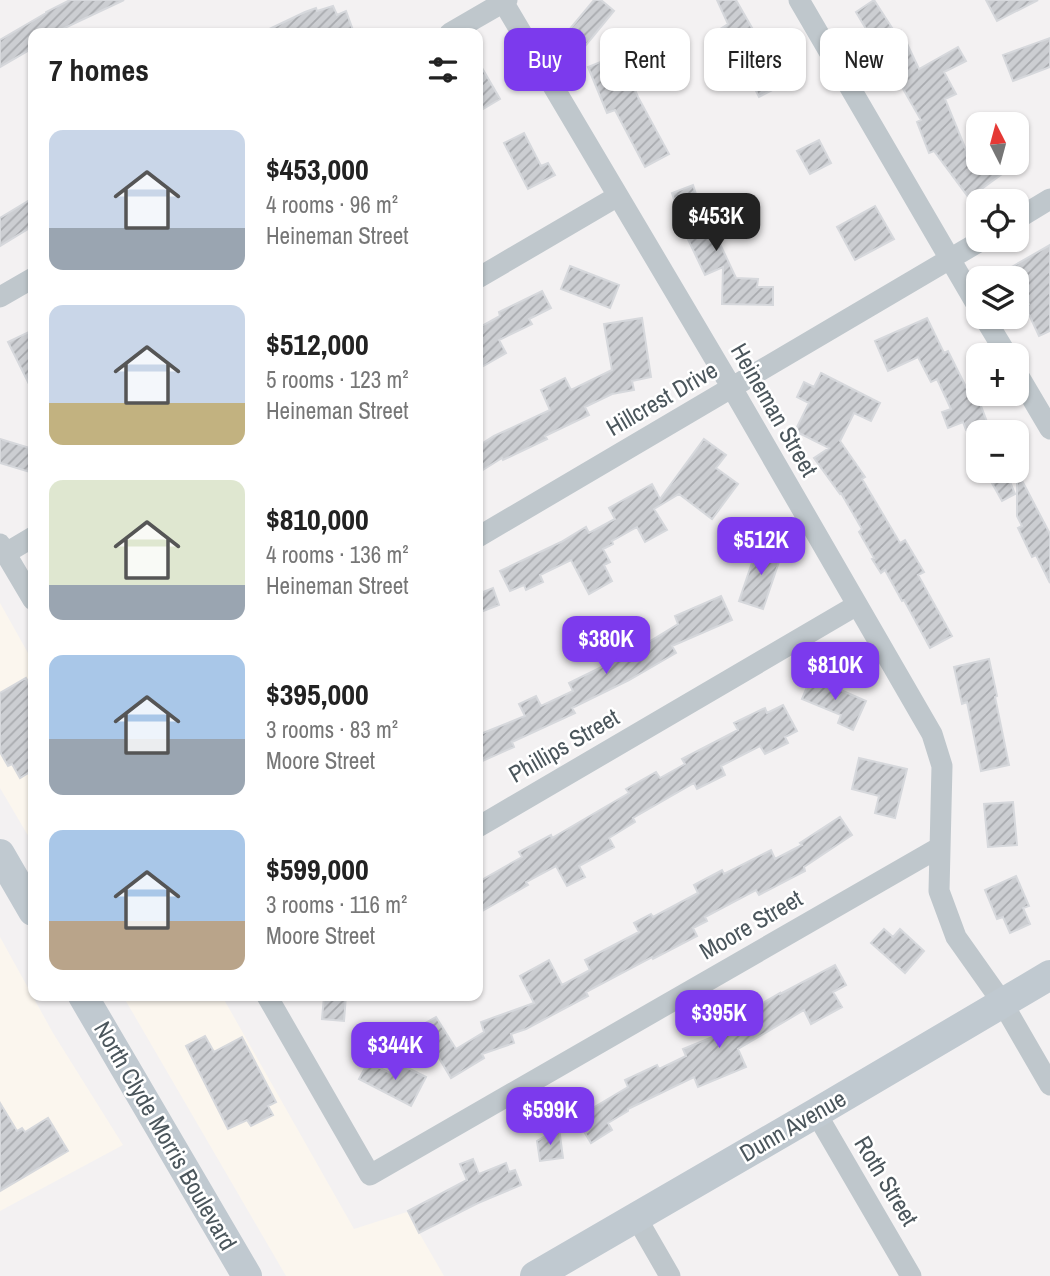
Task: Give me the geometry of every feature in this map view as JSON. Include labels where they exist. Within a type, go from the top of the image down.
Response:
[{"type":"main road","points":[[0,854],[28,902]]},
{"type":"main road","name":"Dunn Avenue","points":[[535,1276],[1050,975]]},
{"type":"main road","name":"North Clyde Morris Boulevard","points":[[86,1001],[247,1276]]},
{"type":"street","points":[[799,0],[966,286]]},
{"type":"street","points":[[458,28],[504,1]]},
{"type":"street","name":"Heineman Street","points":[[504,1],[932,734],[942,766],[939,891],[956,937],[1002,1002],[1050,1085]]},
{"type":"street","points":[[483,275],[618,196]]},
{"type":"street","points":[[1029,212],[1050,199]]},
{"type":"street","name":"Hillcrest Drive","points":[[483,534],[966,249]]},
{"type":"street","points":[[0,297],[28,281]]},
{"type":"street","points":[[1029,393],[1050,429]]},
{"type":"street","points":[[28,539],[3,548],[28,591]]},
{"type":"street","name":"Phillips Street","points":[[483,824],[857,605]]},
{"type":"street","name":"Moore Street","points":[[270,1001],[370,1175],[940,847]]},
{"type":"street","name":"Roth Street","points":[[816,1113],[911,1276]]},
{"type":"street","points":[[636,1217],[670,1276]]},
{"type":"shaded area","points":[[0,603],[28,653],[28,836],[0,788]]},
{"type":"shaded area","points":[[0,937],[28,988],[28,1001],[35,1001],[123,1145],[0,1211]]},
{"type":"shaded area","points":[[126,1001],[225,1001],[354,1229],[407,1212],[444,1276],[286,1276]]},
{"type":"building","points":[[70,0],[124,0],[65,28],[28,28],[28,51],[0,67],[0,40]]},
{"type":"building","points":[[594,0],[601,0],[614,11],[586,45],[586,28],[571,28]]},
{"type":"building","points":[[717,0],[736,0],[752,28],[722,28],[728,24]]},
{"type":"building","points":[[874,0],[892,28],[866,28],[856,12]]},
{"type":"building","points":[[986,0],[1038,0],[997,21]]},
{"type":"building","points":[[333,6],[337,15],[346,11],[352,28],[271,28],[305,12],[316,8],[317,11]]},
{"type":"building","points":[[1050,38],[1050,67],[1013,81],[1003,55]]},
{"type":"building","points":[[908,46],[919,69],[958,47],[966,61],[944,72],[956,94],[945,99],[966,150],[966,175],[1001,175],[981,189],[966,189],[966,194],[934,151],[929,153],[917,122],[921,120],[904,91],[908,91]]},
{"type":"building","points":[[600,62],[600,91],[636,91],[669,154],[645,167],[615,110],[607,113],[588,67]]},
{"type":"building","points":[[483,70],[500,99],[483,109]]},
{"type":"building","points":[[756,91],[770,91],[759,97]]},
{"type":"building","points":[[524,133],[541,166],[548,163],[555,175],[528,189],[504,143]]},
{"type":"building","points":[[819,140],[831,163],[810,174],[797,151]]},
{"type":"building","points":[[693,185],[703,215],[706,214],[736,278],[758,279],[757,287],[773,287],[773,305],[722,304],[723,267],[705,275],[685,233],[672,193]]},
{"type":"building","points":[[28,201],[28,229],[0,246],[0,218]]},
{"type":"building","points":[[875,206],[894,239],[855,260],[837,227]]},
{"type":"building","points":[[1050,245],[1050,331],[1039,336],[1029,315],[1029,266],[1013,266]]},
{"type":"building","points":[[570,266],[619,285],[610,308],[561,289]]},
{"type":"building","points":[[542,291],[551,308],[529,319],[532,324],[499,340],[506,353],[483,366],[483,325],[500,316],[499,312]]},
{"type":"building","points":[[642,318],[651,377],[632,381],[634,390],[612,394],[585,407],[589,415],[483,470],[483,443],[550,410],[541,390],[565,378],[571,390],[612,370],[604,324]]},
{"type":"building","points":[[927,318],[944,353],[948,351],[966,387],[966,406],[981,406],[986,420],[966,420],[966,430],[963,422],[948,428],[942,412],[951,409],[937,379],[931,382],[918,357],[888,371],[875,341]]},
{"type":"building","points":[[28,332],[28,382],[8,342]]},
{"type":"building","points":[[821,373],[880,403],[871,421],[854,413],[840,441],[865,477],[862,479],[900,543],[905,540],[924,572],[918,575],[952,636],[930,648],[885,570],[881,573],[872,559],[874,558],[859,532],[862,529],[841,493],[814,458],[829,448],[795,431],[809,403],[797,397],[804,382],[814,387]]},
{"type":"building","points":[[0,439],[28,447],[28,471],[0,463]]},
{"type":"building","points":[[704,439],[726,455],[716,468],[738,484],[712,519],[679,494],[654,509],[667,530],[645,542],[637,527],[603,549],[610,562],[604,565],[612,581],[589,594],[571,560],[540,575],[543,582],[526,590],[524,585],[510,591],[500,571],[586,527],[589,533],[615,519],[609,508],[652,484],[660,499]]},
{"type":"building","points":[[992,483],[1011,483],[1015,494],[1002,501]]},
{"type":"building","points":[[1017,483],[1023,483],[1050,534],[1050,583],[1036,555],[1032,557],[1018,528],[1022,526],[1017,516]]},
{"type":"building","points":[[758,545],[782,553],[763,609],[739,601]]},
{"type":"building","points":[[493,588],[499,605],[483,611],[483,592]]},
{"type":"building","points":[[721,596],[732,620],[672,646],[676,653],[572,708],[575,713],[512,742],[514,747],[483,761],[483,733],[525,716],[519,704],[536,696],[541,706],[573,691],[569,683],[622,657],[611,640],[637,625],[647,643],[678,624],[675,616]]},
{"type":"building","points":[[989,659],[1009,765],[981,771],[967,702],[962,704],[954,667]]},
{"type":"building","points":[[811,677],[866,701],[853,730],[838,723],[841,715],[802,699]]},
{"type":"building","points":[[26,678],[28,682],[28,773],[20,778],[12,764],[8,766],[0,752],[0,693]]},
{"type":"building","points":[[783,705],[797,731],[785,737],[788,743],[765,754],[760,746],[721,766],[725,775],[697,789],[694,783],[633,818],[635,822],[609,838],[614,847],[579,866],[585,877],[567,886],[556,866],[483,910],[483,879],[522,857],[519,852],[551,835],[552,838],[629,793],[626,789],[656,772],[660,778],[685,764],[682,759],[738,730],[734,723],[765,708],[767,713]]},
{"type":"building","points":[[859,758],[907,769],[895,818],[875,813],[879,796],[852,789]]},
{"type":"building","points":[[1013,802],[1017,845],[988,847],[984,804]]},
{"type":"building","points":[[840,817],[852,835],[804,867],[805,871],[759,895],[756,890],[705,917],[707,921],[693,928],[697,936],[586,992],[588,996],[526,1029],[511,1034],[514,1043],[482,1054],[484,1058],[451,1078],[420,1026],[436,1017],[456,1049],[484,1032],[481,1022],[534,1003],[520,976],[549,960],[562,985],[590,970],[585,960],[639,932],[634,923],[651,914],[653,917],[698,893],[694,885],[722,870],[724,874],[771,850],[775,859],[802,845],[800,843]]},
{"type":"building","points":[[1016,876],[1029,906],[1023,908],[1030,924],[1010,933],[1003,917],[997,919],[985,890]]},
{"type":"building","points":[[884,929],[893,937],[900,929],[924,951],[905,973],[871,943]]},
{"type":"building","points":[[835,965],[846,985],[833,992],[842,1007],[811,1024],[804,1010],[738,1049],[746,1067],[698,1087],[694,1077],[628,1109],[608,1123],[612,1130],[591,1143],[576,1118],[628,1087],[625,1080],[657,1065],[659,1069],[686,1056],[683,1049],[737,1027],[733,1020]]},
{"type":"building","points":[[324,1001],[346,1001],[344,1021],[322,1019]]},
{"type":"building","points":[[205,1036],[214,1052],[242,1037],[276,1102],[268,1106],[273,1115],[251,1126],[247,1120],[228,1129],[186,1046]]},
{"type":"building","points":[[368,1062],[390,1073],[396,1062],[426,1077],[411,1106],[359,1079]]},
{"type":"building","points":[[0,1103],[17,1131],[22,1128],[25,1132],[48,1118],[68,1151],[0,1191]]},
{"type":"building","points":[[559,1128],[563,1158],[540,1161],[537,1141]]},
{"type":"building","points":[[473,1159],[479,1174],[506,1163],[509,1172],[515,1170],[521,1185],[419,1233],[408,1211],[467,1180],[460,1164]]}]
